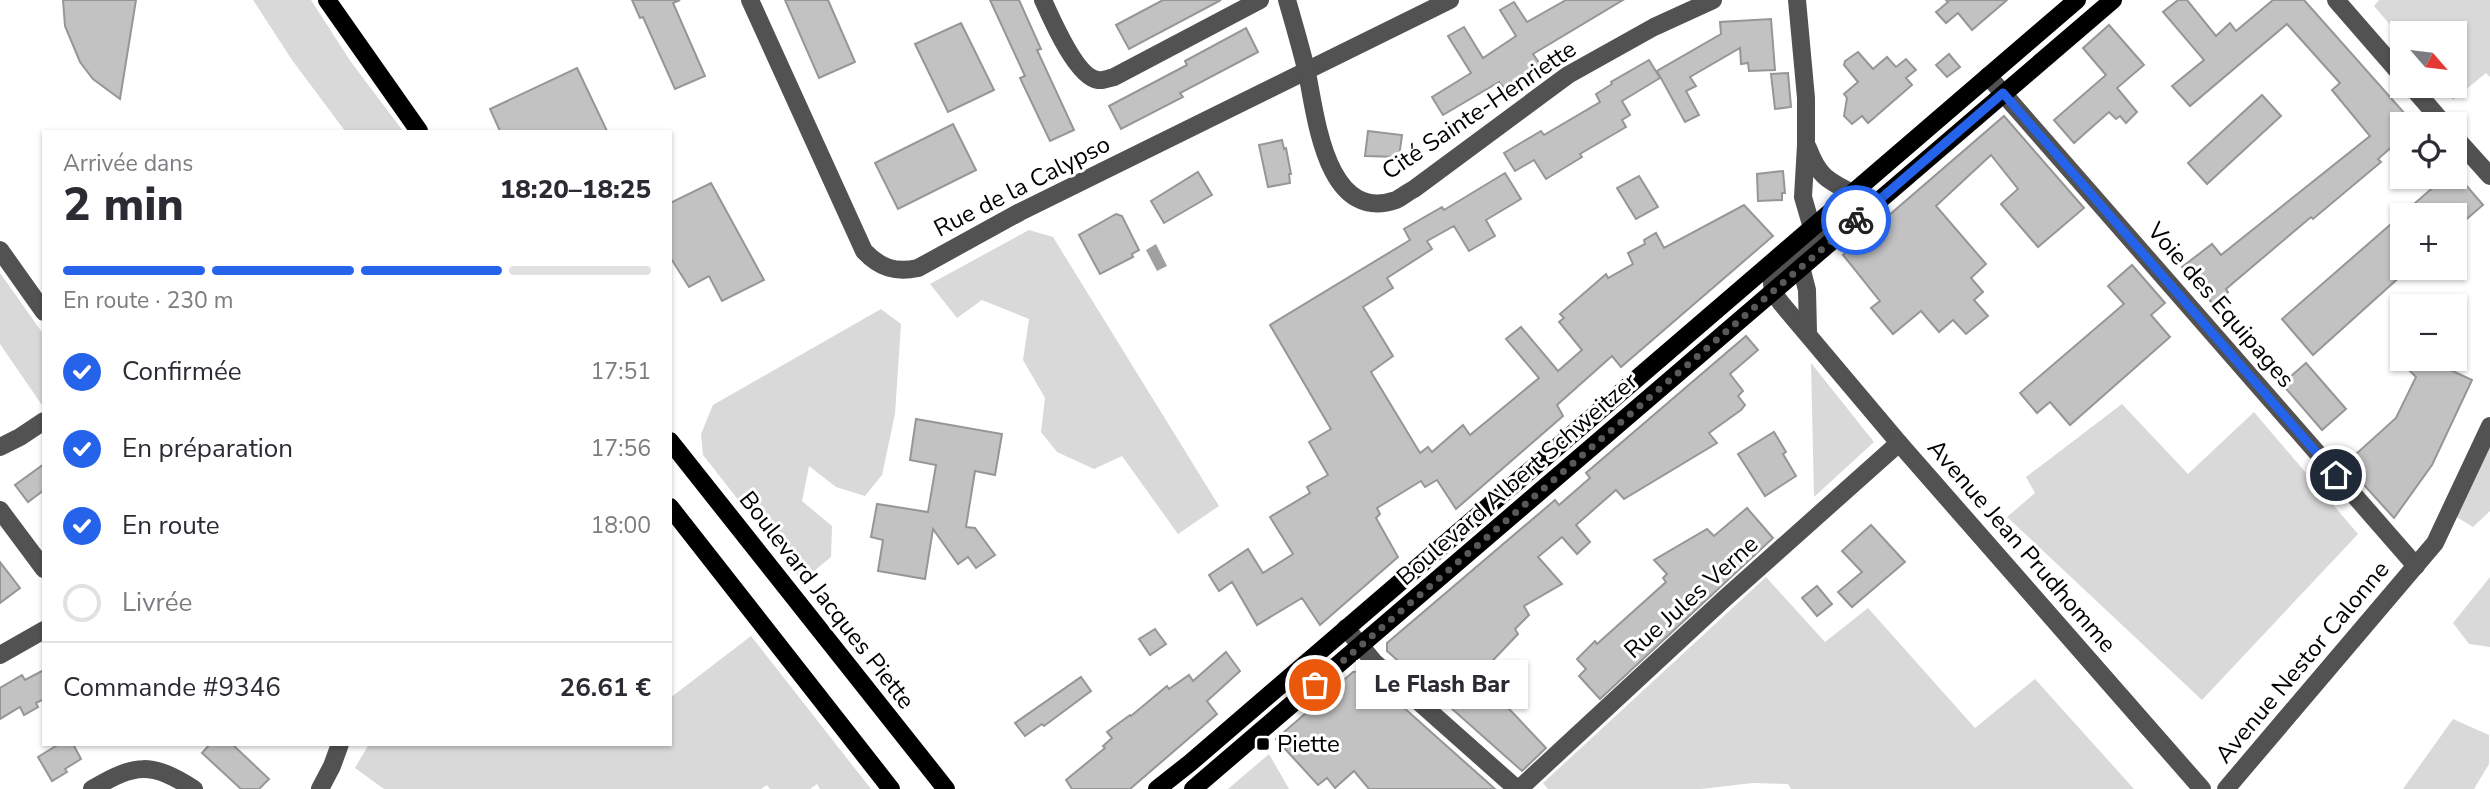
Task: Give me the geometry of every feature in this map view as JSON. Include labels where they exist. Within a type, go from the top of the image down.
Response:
[{"type":"main road","points":[[327,0],[418,130]]},
{"type":"main road","name":"Boulevard Albert Schweitzer","points":[[1193,789],[1801,268],[1861,201],[1988,76],[2077,0]]},
{"type":"main road","name":"Boulevard Albert Schweitzer","points":[[1162,786],[1818,230],[1861,201],[2003,93],[2113,0]]},
{"type":"main road","name":"Boulevard Jacques Piette","points":[[672,444],[946,789]]},
{"type":"main road","points":[[672,511],[891,789]]},
{"type":"street","name":"Rue de la Calypso","points":[[750,0],[864,251],[876,263],[903,272],[918,268],[1020,212],[1450,0]]},
{"type":"street","points":[[1042,0],[1080,67],[1087,76],[1098,80],[1114,77],[1260,0]]},
{"type":"street","name":"Cité Sainte-Henriette","points":[[1287,0],[1330,167],[1341,184],[1352,195],[1363,200],[1395,200],[1414,189],[1567,75],[1654,27],[1713,0]]},
{"type":"street","points":[[1797,0],[1807,145],[1803,197],[1818,230]]},
{"type":"street","points":[[2336,0],[2390,62]]},
{"type":"street","name":"Voie des Equipages","points":[[1988,76],[2416,566]]},
{"type":"street","points":[[2421,98],[2433,112]]},
{"type":"street","points":[[1807,145],[1816,169],[1832,183],[1861,201]]},
{"type":"street","points":[[2467,150],[2490,176]]},
{"type":"street","points":[[1808,332],[1807,290],[1798,255],[1818,230]]},
{"type":"street","points":[[1773,292],[1771,274],[1813,238],[1818,230]]},
{"type":"street","points":[[0,250],[42,309]]},
{"type":"street","name":"Avenue Jean Prudhomme","points":[[1773,292],[1899,443],[2202,789]]},
{"type":"street","points":[[0,447],[42,422]]},
{"type":"street","name":"Avenue Nestor Calonne","points":[[2226,789],[2434,543],[2490,426]]},
{"type":"street","name":"Rue Jules Verne","points":[[1518,789],[1899,443]]},
{"type":"street","points":[[0,510],[42,566]]},
{"type":"street","points":[[1346,628],[1374,662],[1518,789]]},
{"type":"street","points":[[0,655],[42,631]]},
{"type":"street","points":[[320,789],[339,746]]},
{"type":"street","points":[[92,789],[122,773],[145,768],[165,772],[194,789]]},
{"type":"shaded area","points":[[253,0],[311,0],[351,62],[402,130],[344,130],[292,60]]},
{"type":"shaded area","points":[[2379,0],[2490,0],[2490,77],[2486,73],[2468,88],[2468,21],[2390,21],[2390,25],[2374,6]]},
{"type":"shaded area","points":[[1029,230],[1053,237],[1219,506],[1178,534],[1122,456],[1094,469],[1057,452],[1041,432],[1045,398],[1023,360],[1029,319],[982,300],[957,318],[930,284]]},
{"type":"shaded area","points":[[1156,244],[1167,266],[1157,271],[1146,250]]},
{"type":"shaded area","points":[[0,273],[42,332],[42,405],[0,344]]},
{"type":"shaded area","points":[[881,309],[901,324],[895,414],[882,475],[865,496],[836,487],[809,466],[802,501],[832,526],[831,557],[802,581],[703,455],[701,434],[713,405]]},
{"type":"shaded area","points":[[1811,363],[1874,442],[1814,497]]},
{"type":"shaded area","points":[[2122,404],[2188,474],[2254,412],[2358,534],[2202,700],[2007,517],[2035,493],[2026,477]]},
{"type":"shaded area","points":[[2490,443],[2490,511],[2473,527],[2455,516]]},
{"type":"shaded area","points":[[1766,577],[1825,642],[1868,608],[1975,728],[2035,679],[2134,789],[1791,789],[1788,784],[1753,783],[1701,789],[1548,789],[1543,783]]},
{"type":"shaded area","points":[[2490,577],[2490,647],[2469,644],[2453,623]]},
{"type":"shaded area","points":[[751,636],[871,789],[820,789],[817,784],[810,789],[770,789],[767,785],[761,789],[384,789],[355,768],[368,746],[672,746],[672,696]]},
{"type":"shaded area","points":[[2453,719],[2489,735],[2489,764],[2474,789],[2403,789]]},
{"type":"shaded area","points":[[1269,754],[1289,789],[1228,789]]},
{"type":"building","points":[[63,0],[136,0],[120,99],[93,79],[80,62],[65,26]]},
{"type":"building","points":[[632,0],[680,0],[673,3],[705,76],[675,89],[643,17],[640,18]]},
{"type":"building","points":[[785,0],[828,0],[855,62],[819,78]]},
{"type":"building","points":[[990,0],[1019,0],[1041,49],[1037,50],[1074,130],[1050,141],[1020,78],[1025,76]]},
{"type":"building","points":[[1163,0],[1221,0],[1129,49],[1116,25]]},
{"type":"building","points":[[1566,0],[1623,0],[1533,54],[1540,64],[1503,87],[1499,82],[1443,115],[1432,97],[1471,73],[1448,36],[1464,27],[1483,58],[1516,36],[1500,10],[1514,2],[1527,22]]},
{"type":"building","points":[[1946,0],[2007,0],[1972,30],[1958,13],[1946,23],[1936,12],[1948,2]]},
{"type":"building","points":[[2178,0],[2187,0],[2216,36],[2230,23],[2236,31],[2273,0],[2304,0],[2403,112],[2390,112],[2390,148],[2378,159],[2381,162],[2313,219],[2311,217],[2226,289],[2228,292],[2213,304],[2182,267],[2212,244],[2221,255],[2370,136],[2332,90],[2340,83],[2287,24],[2190,106],[2172,86],[2204,60],[2163,12]]},
{"type":"building","points":[[1771,19],[1775,70],[1749,71],[1748,63],[1741,64],[1740,48],[1690,77],[1696,86],[1686,91],[1699,115],[1685,122],[1657,71],[1721,34],[1720,22]]},
{"type":"building","points":[[961,23],[994,90],[948,112],[915,44]]},
{"type":"building","points":[[2109,25],[2144,65],[2117,88],[2137,112],[2126,123],[2120,116],[2116,119],[2109,112],[2074,143],[2054,120],[2106,75],[2083,48]]},
{"type":"building","points":[[1246,28],[1258,52],[1180,93],[1183,97],[1121,129],[1109,106],[1187,65],[1185,61]]},
{"type":"building","points":[[1858,52],[1873,69],[1887,57],[1896,67],[1906,59],[1916,70],[1906,78],[1912,85],[1868,123],[1862,116],[1852,124],[1844,116],[1847,98],[1844,94],[1858,82],[1844,65],[1845,61]]},
{"type":"building","points":[[1949,54],[1960,67],[1947,77],[1936,65]]},
{"type":"building","points":[[1649,60],[1660,78],[1622,101],[1630,115],[1622,120],[1626,127],[1580,154],[1582,157],[1546,179],[1534,160],[1515,171],[1504,153],[1541,131],[1544,135],[1600,102],[1596,94]]},
{"type":"building","points":[[577,68],[607,130],[500,130],[490,109]]},
{"type":"building","points":[[1788,73],[1791,107],[1775,109],[1771,74]]},
{"type":"building","points":[[2262,95],[2281,116],[2207,184],[2188,163]]},
{"type":"building","points":[[2004,116],[2084,208],[2038,247],[2001,204],[2018,189],[1991,155],[1936,206],[1986,264],[1971,278],[1983,292],[1974,300],[1988,316],[1966,334],[1953,320],[1939,332],[1921,311],[1893,334],[1871,308],[1880,301],[1843,255]]},
{"type":"building","points":[[953,124],[976,170],[898,209],[875,163]]},
{"type":"building","points":[[1368,131],[1402,135],[1399,157],[1365,156]]},
{"type":"building","points":[[1282,140],[1291,174],[1290,183],[1268,187],[1259,145]]},
{"type":"building","points":[[1783,171],[1785,193],[1782,193],[1782,200],[1758,201],[1757,174]]},
{"type":"building","points":[[1198,172],[1212,195],[1164,223],[1151,201]]},
{"type":"building","points":[[1505,173],[1521,199],[1486,220],[1495,236],[1469,251],[1454,226],[1427,241],[1432,249],[1387,278],[1393,288],[1363,307],[1393,356],[1371,372],[1420,453],[1428,447],[1432,452],[1463,425],[1470,435],[1539,378],[1506,339],[1521,327],[1558,371],[1582,350],[1559,322],[1564,318],[1560,314],[1606,274],[1608,278],[1633,264],[1628,253],[1645,244],[1644,240],[1656,233],[1664,248],[1744,205],[1773,236],[1621,367],[1612,356],[1557,405],[1563,416],[1456,509],[1437,480],[1425,487],[1421,481],[1377,508],[1380,514],[1376,518],[1398,557],[1320,625],[1302,598],[1257,625],[1232,582],[1219,591],[1209,575],[1248,549],[1263,573],[1293,554],[1270,517],[1310,493],[1307,487],[1328,475],[1309,442],[1331,429],[1270,325],[1410,240],[1404,229],[1442,207],[1444,210]]},
{"type":"building","points":[[1639,176],[1658,207],[1636,219],[1617,188]]},
{"type":"building","points":[[711,183],[764,280],[722,301],[709,276],[689,287],[672,260],[672,202]]},
{"type":"building","points":[[2467,186],[2483,205],[2467,219],[2467,203],[2415,203],[2431,189],[2467,189]]},
{"type":"building","points":[[1116,214],[1122,216],[1139,250],[1132,254],[1133,257],[1100,274],[1079,235]]},
{"type":"building","points":[[2390,225],[2390,280],[2396,280],[2313,355],[2282,319]]},
{"type":"building","points":[[2132,265],[2165,303],[2151,315],[2170,337],[2070,425],[2050,402],[2037,413],[2020,393],[2124,304],[2108,286]]},
{"type":"building","points":[[1746,336],[1758,350],[1730,374],[1743,391],[1738,396],[1745,405],[1709,433],[1717,443],[1624,499],[1616,490],[1576,525],[1590,542],[1577,554],[1562,537],[1538,557],[1562,584],[1524,606],[1529,615],[1515,629],[1518,634],[1478,676],[1546,748],[1522,771],[1387,651],[1387,643],[1555,500],[1559,505],[1590,478],[1586,473]]},
{"type":"building","points":[[2306,363],[2346,409],[2322,430],[2282,384]]},
{"type":"building","points":[[2410,371],[2453,371],[2472,380],[2432,465],[2394,518],[2345,464],[2396,418],[2416,377]]},
{"type":"building","points":[[916,419],[1002,434],[995,475],[975,471],[966,527],[975,528],[995,555],[976,568],[968,557],[958,564],[933,529],[925,579],[878,571],[883,540],[871,537],[877,504],[928,512],[936,465],[910,460]]},
{"type":"building","points":[[1774,432],[1796,476],[1765,496],[1738,454]]},
{"type":"building","points":[[42,465],[42,492],[28,502],[15,485]]},
{"type":"building","points":[[1747,508],[1773,538],[1600,699],[1579,676],[1586,669],[1577,659],[1666,582],[1663,578],[1667,574],[1654,560],[1707,529],[1714,536]]},
{"type":"building","points":[[1871,525],[1905,562],[1852,607],[1838,592],[1862,572],[1842,551]]},
{"type":"building","points":[[0,562],[20,588],[0,603]]},
{"type":"building","points":[[1817,586],[1832,604],[1817,616],[1802,598]]},
{"type":"building","points":[[1155,629],[1166,644],[1150,655],[1139,639]]},
{"type":"building","points":[[1226,652],[1240,671],[1207,701],[1217,714],[1130,789],[1072,789],[1066,780],[1105,748],[1103,746],[1112,738],[1107,732],[1167,686],[1169,689],[1189,675],[1193,681]]},
{"type":"building","points":[[42,671],[42,700],[36,703],[38,707],[24,715],[20,707],[0,719],[0,688],[22,675],[25,680]]},
{"type":"building","points":[[1363,671],[1495,789],[1369,789],[1354,771],[1335,788],[1327,778],[1318,785],[1276,739],[1353,672]]},
{"type":"building","points":[[1081,677],[1091,691],[1044,726],[1042,724],[1025,736],[1015,723]]},
{"type":"building","points":[[56,746],[74,746],[81,759],[52,781],[38,757]]},
{"type":"building","points":[[208,746],[234,746],[269,779],[259,789],[241,789],[202,753]]},
{"type":"way so far","points":[[1315,685],[1856,220]]},
{"type":"place","name":"Le Flash Bar","points":[[1315,685]]},
{"type":"place","name":"Piette","points":[[1263,744]]},
{"type":"route","points":[[1856,220],[2003,93],[2336,475]]}]
